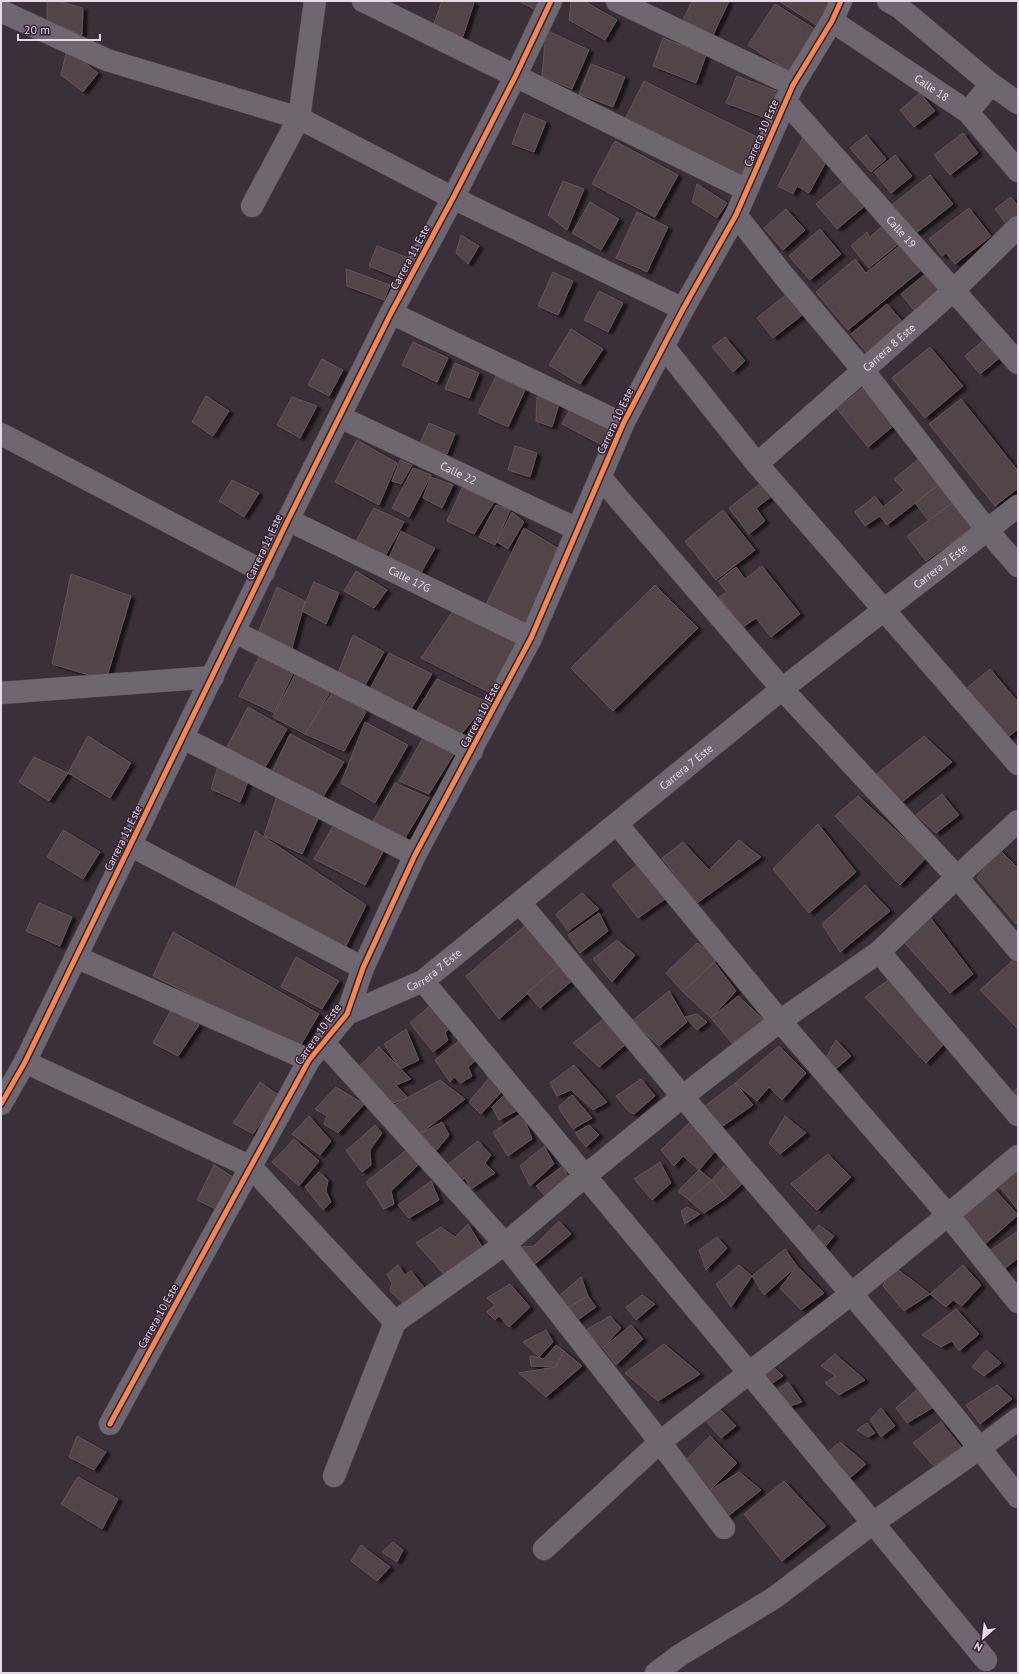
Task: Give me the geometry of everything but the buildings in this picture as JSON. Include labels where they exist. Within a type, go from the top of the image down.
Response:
[{"type":"street","points":[[252,206],[299,118],[315,1]]},
{"type":"street","points":[[363,1],[747,190]]},
{"type":"street","name":"Carrera 11 Este","points":[[1,1104],[25,1062],[390,313],[453,198],[516,75],[551,1]]},
{"type":"street","name":"Calle 19","points":[[617,1],[789,93],[954,290],[1018,363]]},
{"type":"street","name":"Carrera 10 Este","points":[[110,1424],[252,1167],[309,1060],[347,1014],[363,968],[415,855],[531,638],[623,424],[683,309],[736,215],[789,93],[832,20],[841,1]]},
{"type":"street","points":[[888,1],[898,7],[991,84],[1018,103]]},
{"type":"street","points":[[1,11],[106,60],[299,118],[453,198],[683,309]]},
{"type":"street","name":"Calle 18","points":[[832,20],[968,112],[1018,171]]},
{"type":"street","points":[[968,112],[991,84]]},
{"type":"street","points":[[736,215],[784,276],[863,370],[988,530],[1018,566]]},
{"type":"street","name":"Carrera 8 Este","points":[[757,464],[954,290],[1018,227]]},
{"type":"street","points":[[390,313],[623,424]]},
{"type":"street","points":[[664,346],[757,464],[1018,764]]},
{"type":"street","name":"Calle 22","points":[[340,417],[578,529]]},
{"type":"street","points":[[1,434],[264,572]]},
{"type":"street","points":[[600,477],[782,689],[957,878],[1018,950]]},
{"type":"street","name":"Carrera 7 Este","points":[[347,1014],[423,981],[782,689],[1018,506]]},
{"type":"street","name":"Calle 17G","points":[[288,520],[531,638]]},
{"type":"street","points":[[235,632],[472,750]]},
{"type":"street","points":[[1,693],[212,677]]},
{"type":"street","points":[[183,738],[415,855]]},
{"type":"street","points":[[334,1476],[395,1322],[505,1244],[682,1097],[780,1021],[879,952],[1018,821]]},
{"type":"street","points":[[617,824],[780,1021],[948,1215],[1018,1302]]},
{"type":"street","points":[[130,845],[363,968]]},
{"type":"street","points":[[520,903],[682,1097],[851,1294],[980,1448],[1018,1497]]},
{"type":"street","points":[[879,952],[1018,1115]]},
{"type":"street","points":[[76,958],[309,1060]]},
{"type":"street","points":[[423,981],[986,1660]]},
{"type":"street","points":[[323,1042],[505,1244],[660,1442],[724,1528]]},
{"type":"street","points":[[25,1062],[252,1167],[395,1322]]},
{"type":"street","points":[[544,1549],[660,1442],[750,1374],[851,1294],[1018,1156]]},
{"type":"street","points":[[656,1673],[680,1655],[774,1598],[873,1523],[980,1448],[1018,1419]]},
{"type":"cycle path","points":[[1,1104],[25,1062],[288,520],[391,313],[453,198],[516,75],[551,1]]},
{"type":"cycle path","points":[[110,1424],[309,1060],[347,1014],[363,968],[415,855],[531,638],[623,424],[683,309],[736,215],[793,85],[832,21],[841,1]]}]
